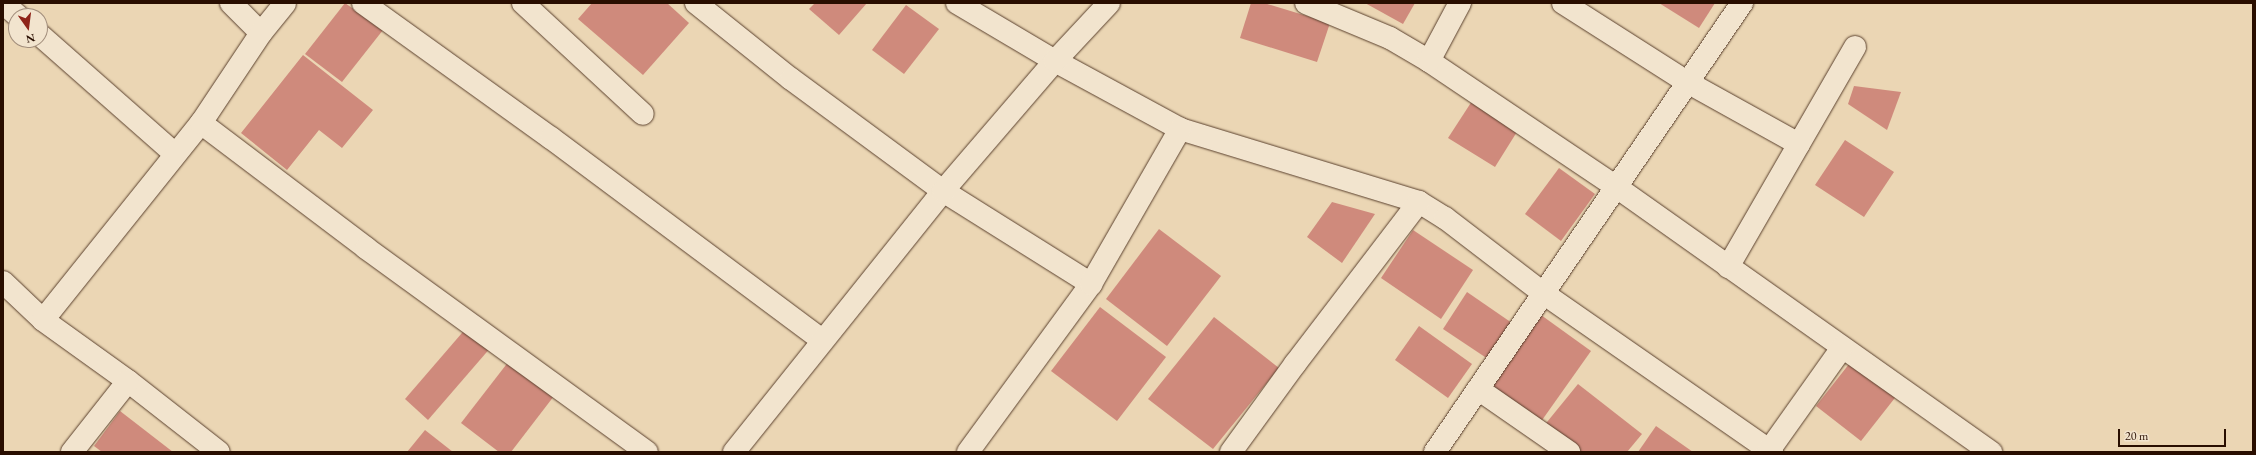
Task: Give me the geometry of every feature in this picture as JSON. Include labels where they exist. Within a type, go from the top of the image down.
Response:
[{"type":"street","points":[[231,3],[261,33]]},
{"type":"street","points":[[43,320],[201,123],[261,33],[285,3]]},
{"type":"street","points":[[364,3],[557,142],[822,340]]},
{"type":"street","points":[[523,3],[643,114]]},
{"type":"street","points":[[696,3],[791,79],[943,191],[1091,284]]},
{"type":"street","points":[[957,3],[1055,61],[1180,129],[1419,202],[1445,218],[1543,293],[1770,451],[1842,348]]},
{"type":"street","points":[[734,452],[822,340],[943,191],[1055,61],[1109,3]]},
{"type":"street","points":[[1306,3],[1390,38],[1429,61],[1615,186],[1991,452]]},
{"type":"street","points":[[1429,61],[1460,3]]},
{"type":"street","points":[[1563,3],[1687,82],[1799,144]]},
{"type":"street","points":[[1435,452],[1615,186],[1742,3]]},
{"type":"street","points":[[48,42],[175,154]]},
{"type":"street","points":[[1728,267],[1855,47]]},
{"type":"street","points":[[201,123],[366,248],[647,452]]},
{"type":"street","points":[[968,452],[1091,284],[1180,129]]},
{"type":"street","points":[[1231,452],[1295,364],[1419,202]]},
{"type":"street","points":[[3,282],[43,320],[128,381],[215,451]]},
{"type":"street","points":[[72,452],[128,381]]},
{"type":"street","points":[[1478,389],[1570,452]]},
{"type":"building","points":[[345,3],[383,30],[342,82],[305,54]]},
{"type":"building","points":[[592,3],[667,3],[689,23],[643,75],[578,19]]},
{"type":"building","points":[[815,3],[867,3],[839,35],[809,9]]},
{"type":"building","points":[[1251,3],[1264,3],[1330,23],[1317,62],[1240,38]]},
{"type":"building","points":[[1365,3],[1415,3],[1403,24]]},
{"type":"building","points":[[1659,3],[1715,3],[1699,28]]},
{"type":"building","points":[[906,5],[939,29],[904,74],[872,50]]},
{"type":"building","points":[[303,55],[373,110],[342,148],[319,130],[287,170],[241,133]]},
{"type":"building","points":[[1854,86],[1901,92],[1887,130],[1848,104]]},
{"type":"building","points":[[1474,98],[1520,127],[1495,167],[1448,138]]},
{"type":"building","points":[[1845,140],[1894,172],[1864,217],[1815,185]]},
{"type":"building","points":[[1559,168],[1595,194],[1561,241],[1525,214]]},
{"type":"building","points":[[1332,202],[1375,214],[1342,263],[1307,237]]},
{"type":"building","points":[[1159,229],[1221,276],[1167,346],[1106,299]]},
{"type":"building","points":[[1413,230],[1473,270],[1441,319],[1381,278]]},
{"type":"building","points":[[1467,292],[1512,323],[1488,359],[1443,329]]},
{"type":"building","points":[[1100,307],[1166,357],[1117,421],[1051,371]]},
{"type":"building","points":[[1541,315],[1591,351],[1540,423],[1490,388]]},
{"type":"building","points":[[1214,317],[1279,368],[1213,449],[1148,399]]},
{"type":"building","points":[[468,326],[492,346],[428,420],[405,399]]},
{"type":"building","points":[[1419,326],[1472,364],[1448,398],[1395,360]]},
{"type":"building","points":[[1853,359],[1898,394],[1861,441],[1816,406]]},
{"type":"building","points":[[509,361],[554,396],[511,452],[499,452],[461,423]]},
{"type":"building","points":[[1578,384],[1642,434],[1627,452],[1575,452],[1543,427]]},
{"type":"building","points":[[120,411],[173,452],[102,452],[94,446]]},
{"type":"building","points":[[1656,426],[1693,452],[1638,452]]},
{"type":"building","points":[[425,430],[453,452],[407,452]]}]
